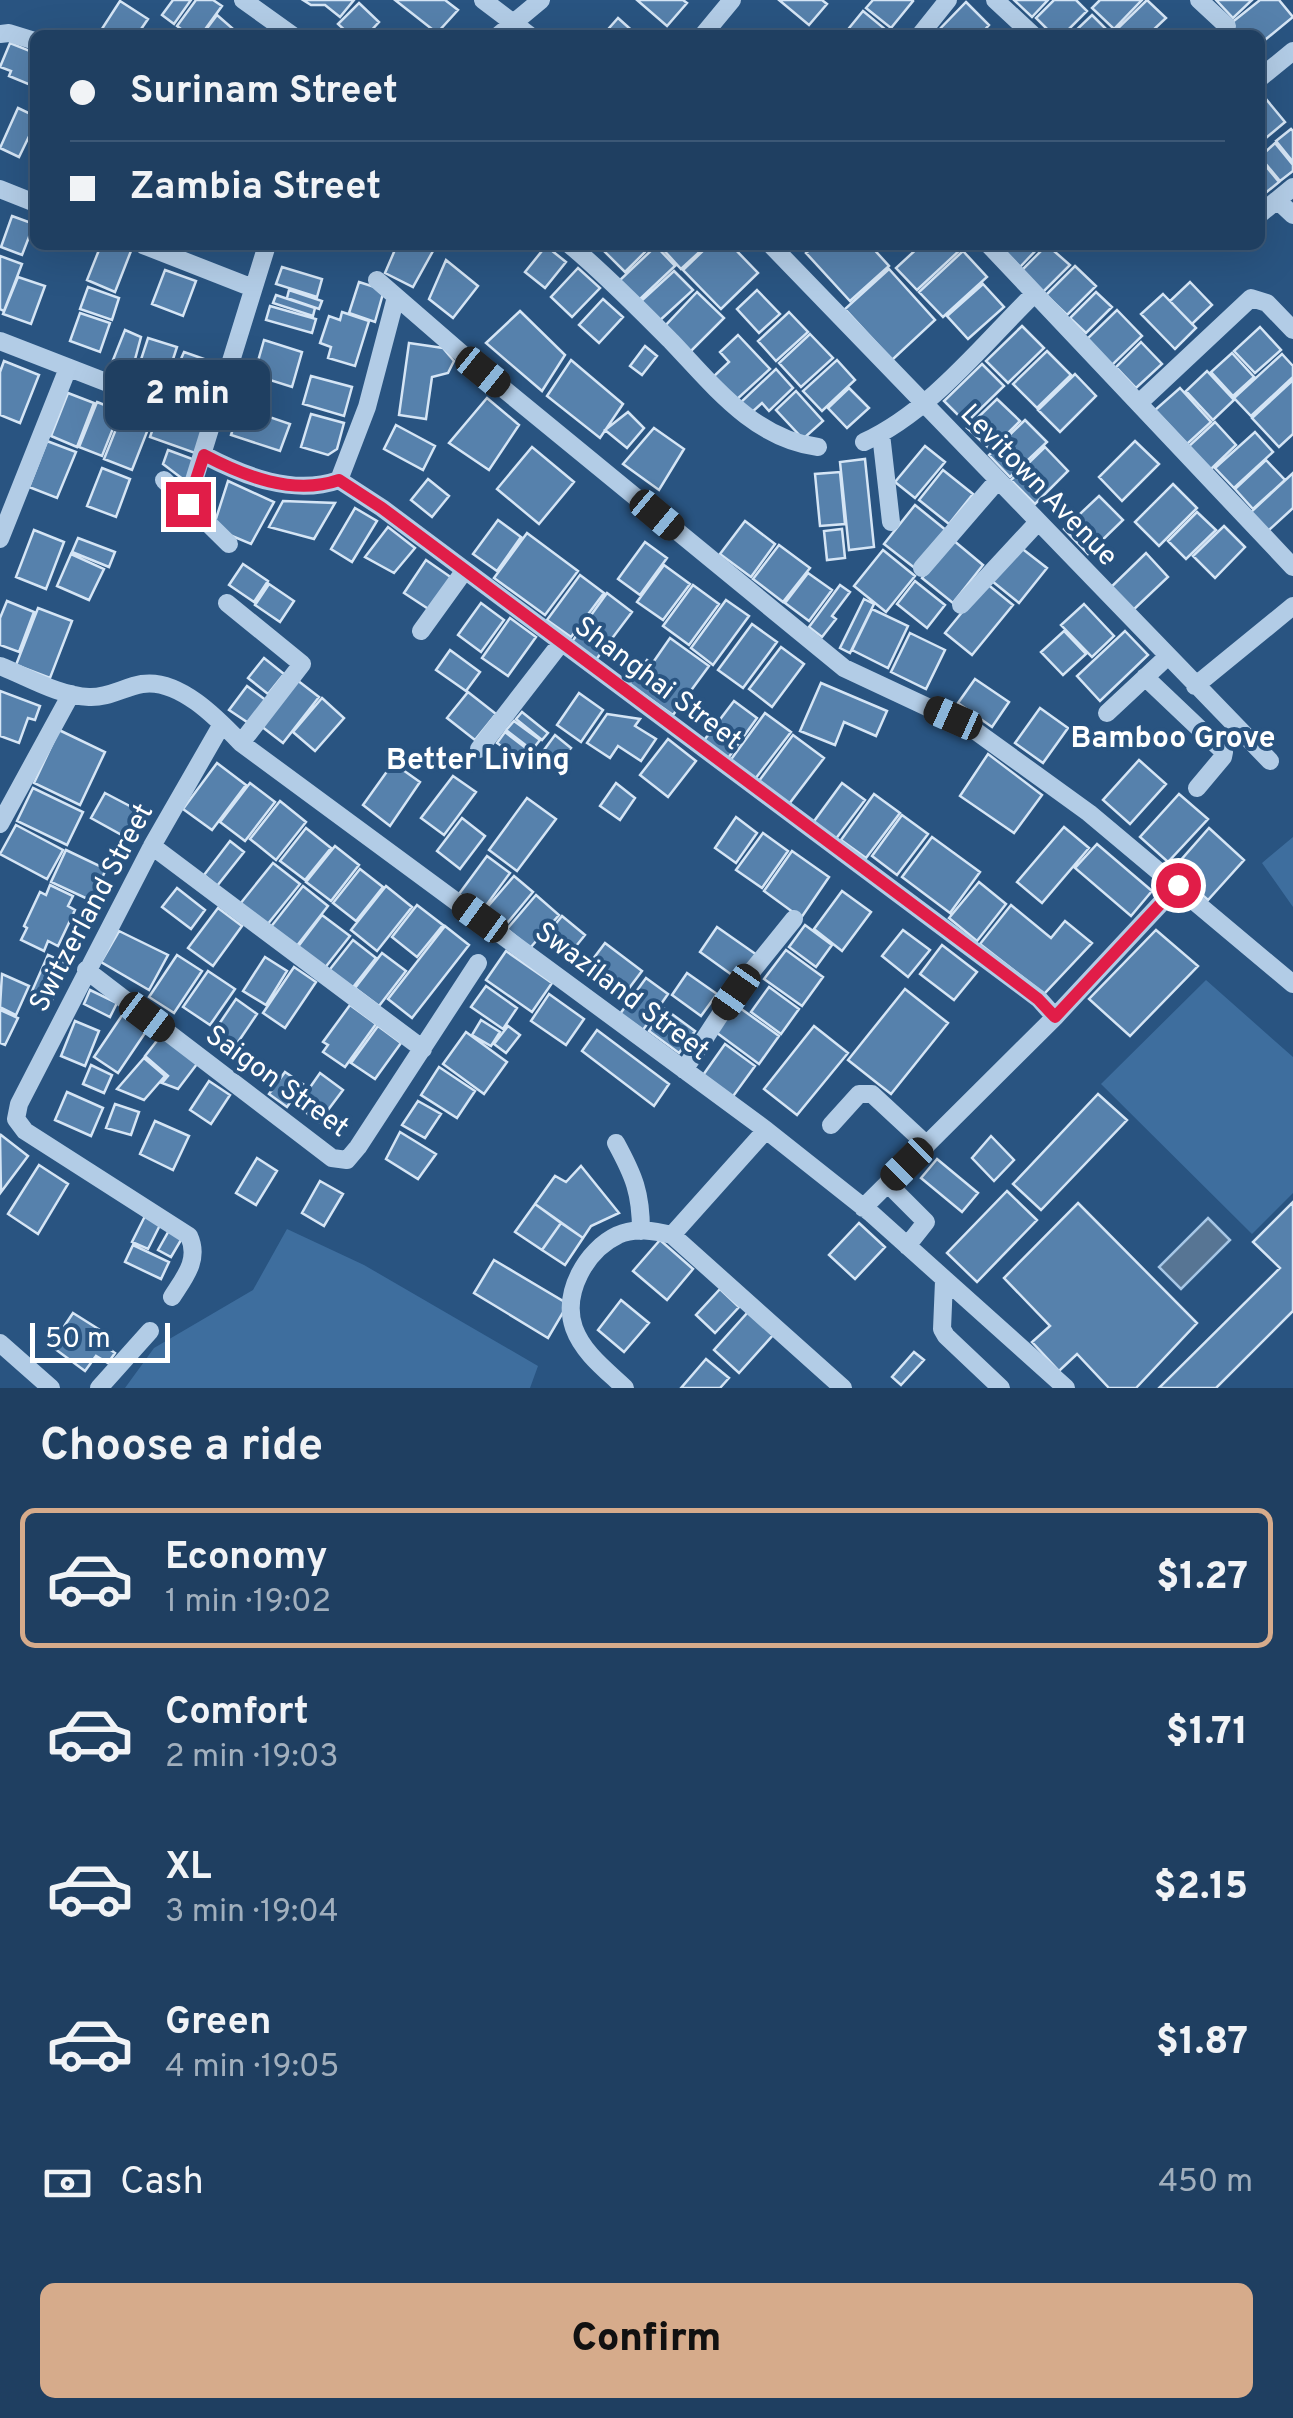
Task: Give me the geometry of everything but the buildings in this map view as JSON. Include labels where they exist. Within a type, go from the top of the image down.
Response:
[{"type":"street","points":[[243,0],[285,30]]},
{"type":"street","points":[[483,0],[522,29],[542,0]]},
{"type":"street","points":[[706,30],[732,0]]},
{"type":"street","points":[[924,30],[948,0]]},
{"type":"street","points":[[994,0],[1027,30]]},
{"type":"street","points":[[1200,0],[1227,26]]},
{"type":"street","points":[[0,34],[9,32],[30,38]]},
{"type":"street","points":[[1265,74],[1293,51]]},
{"type":"street","points":[[1265,210],[1293,187]]},
{"type":"street","points":[[0,189],[30,201]]},
{"type":"street","points":[[1277,200],[1293,216]]},
{"type":"street","points":[[156,250],[253,288]]},
{"type":"street","points":[[190,498],[265,250]]},
{"type":"street","points":[[576,250],[605,274],[739,411],[795,444],[818,447]]},
{"type":"street","name":"Levitown Avenue","points":[[776,250],[1270,761]]},
{"type":"street","points":[[994,250],[1293,566]]},
{"type":"street","points":[[377,280],[844,668],[970,727],[1071,799],[1293,984]]},
{"type":"street","points":[[891,522],[872,438],[924,403],[1034,294]]},
{"type":"street","points":[[204,455],[254,480],[319,485],[339,480],[367,407],[396,296]]},
{"type":"street","points":[[1139,403],[1251,298],[1267,302],[1293,330]]},
{"type":"street","points":[[0,341],[214,424]]},
{"type":"street","points":[[0,539],[9,491],[68,368]]},
{"type":"street","points":[[164,480],[190,498],[229,544]]},
{"type":"street","name":"Shanghai Street","points":[[339,480],[976,952],[1038,999],[1055,1017]]},
{"type":"street","points":[[922,568],[998,480]]},
{"type":"street","points":[[962,605],[1038,522]]},
{"type":"street","points":[[421,632],[465,570]]},
{"type":"street","points":[[226,603],[302,664],[240,743]]},
{"type":"street","points":[[1195,686],[1293,606]]},
{"type":"street","points":[[479,749],[560,643]]},
{"type":"street","points":[[1107,713],[1167,656]]},
{"type":"street","points":[[0,666],[71,694],[0,824]]},
{"type":"street","points":[[1145,677],[1224,752],[1197,788]]},
{"type":"street","name":"Swaziland Street","points":[[71,694],[92,698],[146,683],[191,700],[240,743],[766,1130],[863,1208],[1066,1388]]},
{"type":"street","name":"Switzerland Street","points":[[172,1297],[191,1266],[194,1250],[189,1236],[25,1131],[16,1119],[19,1104],[86,970],[222,724]]},
{"type":"street","points":[[152,846],[422,1049]]},
{"type":"street","points":[[863,1208],[1055,1017],[1178,885]]},
{"type":"street","points":[[684,1070],[736,992],[794,919]]},
{"type":"street","name":"Saigon Street","points":[[86,970],[332,1158],[347,1160],[478,962]]},
{"type":"street","points":[[832,1125],[859,1094],[872,1094],[926,1145]]},
{"type":"street","points":[[672,1235],[766,1130]]},
{"type":"street","points":[[616,1142],[636,1180],[641,1231]]},
{"type":"street","points":[[888,1184],[926,1222],[907,1246]]},
{"type":"street","points":[[624,1388],[587,1352],[573,1326],[572,1301],[579,1273],[598,1248],[620,1233],[652,1230],[672,1235],[843,1388]]},
{"type":"street","points":[[944,1282],[942,1329],[1001,1388]]},
{"type":"street","points":[[99,1388],[150,1331]]},
{"type":"street","points":[[0,1343],[51,1388]]},
{"type":"shaded area","points":[[1293,837],[1293,907],[1262,863]]},
{"type":"shaded area","points":[[1206,980],[1293,1057],[1293,1193],[1252,1234],[1101,1084]]},
{"type":"shaded area","points":[[1208,1218],[1230,1240],[1181,1289],[1159,1267]]},
{"type":"shaded area","points":[[287,1229],[364,1265],[538,1366],[530,1388],[125,1388],[154,1348],[253,1290]]},
{"type":"district","name":"Bamboo Grove","points":[[1173,737]]},
{"type":"district","name":"Better Living","points":[[478,759]]},
{"type":"route","points":[[188,504],[204,455],[254,480],[319,485],[339,480],[382,508],[976,952],[1038,999],[1055,1017],[1178,885]]}]
